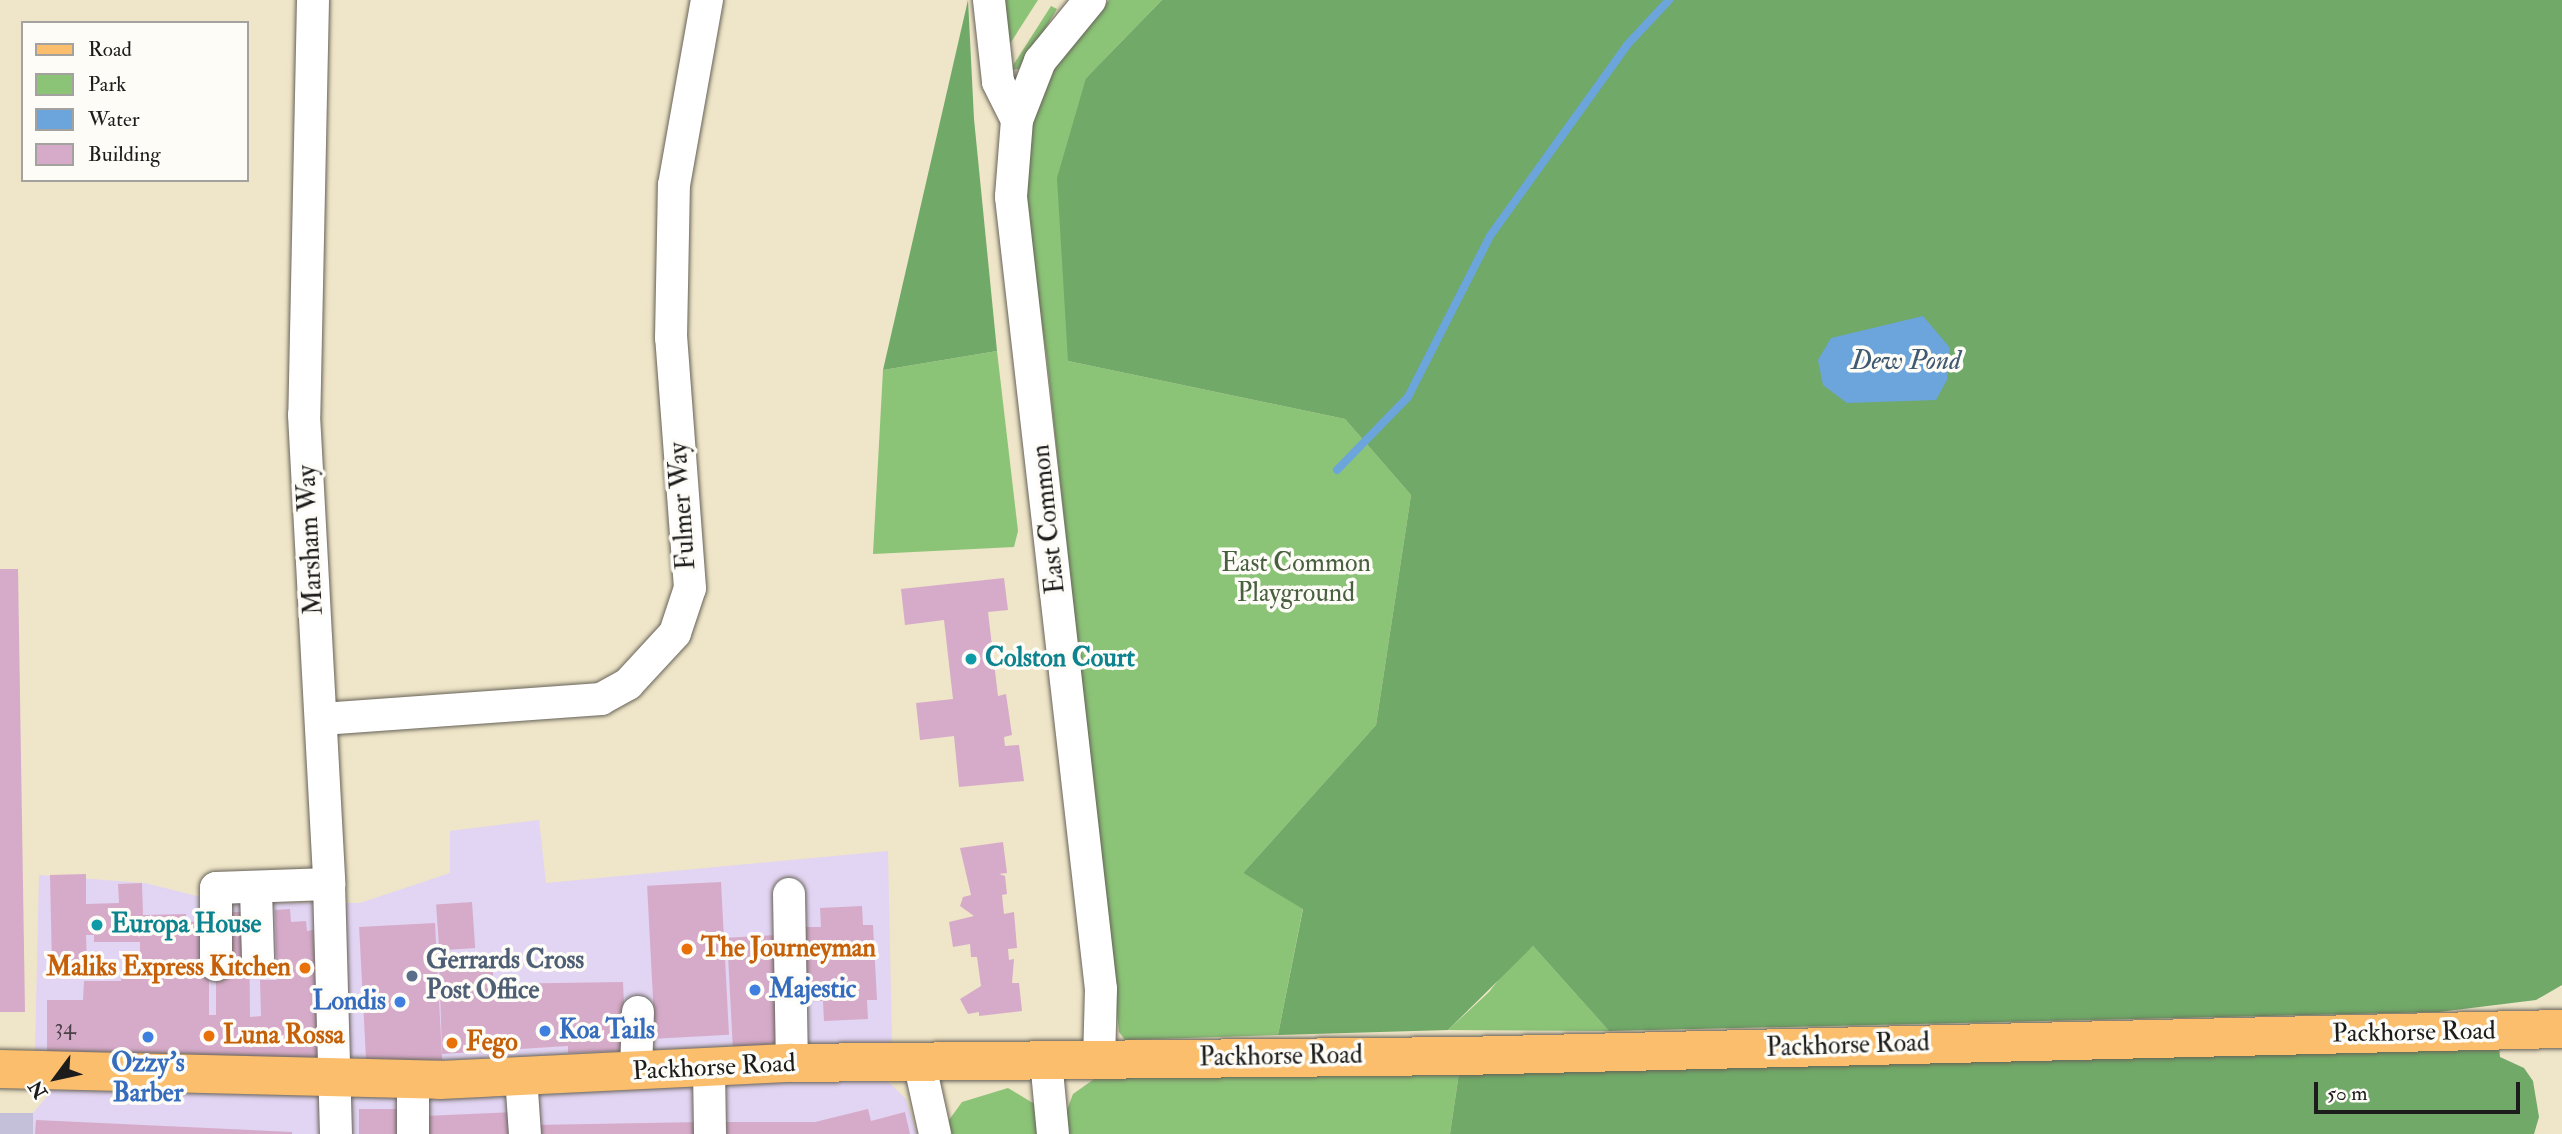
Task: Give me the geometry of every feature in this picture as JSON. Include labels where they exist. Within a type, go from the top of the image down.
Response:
[{"type":"main road","name":"Packhorse Road","points":[[0,1069],[337,1080],[413,1079],[709,1069],[792,1063],[919,1061],[989,1064],[1099,1059],[1477,1056],[2562,1029]]},
{"type":"street","name":"Marsham Way","points":[[313,0],[304,415],[322,719],[337,1080],[336,1134]]},
{"type":"street","name":"Fulmer Way","points":[[322,719],[601,699],[628,684],[675,633],[690,588],[671,338],[674,185],[707,0]]},
{"type":"street","points":[[989,0],[998,82],[1017,120]]},
{"type":"street","name":"East Common","points":[[1090,0],[1040,61],[1017,120],[1011,197],[1101,989],[1099,1059]]},
{"type":"street","points":[[216,965],[216,888],[256,890],[329,884]]},
{"type":"street","points":[[256,890],[258,958]]},
{"type":"street","points":[[789,894],[792,1063]]},
{"type":"street","points":[[636,1072],[638,1012]]},
{"type":"street","points":[[1046,1060],[1054,1134]]},
{"type":"street","points":[[919,1061],[934,1134]]},
{"type":"street","points":[[709,1069],[710,1134]]},
{"type":"street","points":[[521,1076],[525,1134]]},
{"type":"street","points":[[413,1079],[413,1134]]},
{"type":"shaded area","points":[[539,820],[546,883],[888,851],[892,1046],[866,1060],[906,1099],[917,1134],[32,1134],[33,1113],[60,1081],[35,1053],[39,875],[145,883],[221,902],[360,903],[450,873],[450,831]]},
{"type":"shaded area","points":[[0,1113],[33,1113],[33,1134],[0,1134]]},
{"type":"green space","points":[[968,0],[974,119],[997,351],[883,370]]},
{"type":"green space","points":[[1001,0],[1038,0],[1004,53]]},
{"type":"green space","name":"East Common Playground","points":[[1109,0],[1162,0],[1086,78],[1068,361],[1345,419],[1411,495],[1376,725],[1243,873],[1303,908],[1278,1035],[1125,1040],[1119,1032],[1047,359],[1023,192],[1032,125],[1056,65]]},
{"type":"green space","points":[[1162,0],[2562,0],[2562,985],[2536,1000],[2439,1012],[1609,1031],[1533,946],[1448,1030],[1278,1035],[1303,909],[1243,873],[1376,725],[1411,495],[1345,419],[1068,361],[1057,178],[1086,78]]},
{"type":"green space","points":[[1051,6],[1057,9],[1021,69],[1010,70]]},
{"type":"green space","points":[[997,351],[1018,531],[1014,547],[873,554],[883,370]]},
{"type":"green space","points":[[1533,946],[1609,1031],[1448,1030],[1489,992],[1507,969]]},
{"type":"green space","points":[[2499,1047],[2500,1057],[2524,1068],[2533,1081],[2539,1117],[2534,1134],[1450,1134],[1460,1066]]},
{"type":"green space","points":[[1460,1066],[1450,1134],[1065,1134],[1064,1118],[1073,1094],[1097,1077]]},
{"type":"green space","points":[[1008,1088],[1036,1105],[1042,1134],[950,1134],[949,1120],[962,1102]]},
{"type":"water","name":"Dew Pond","points":[[1923,316],[1950,348],[1947,380],[1936,400],[1847,403],[1823,385],[1818,360],[1831,338]]},
{"type":"building","points":[[0,569],[18,569],[25,1012],[0,1012]]},
{"type":"building","name":"Colston Court","points":[[1004,578],[1008,610],[988,612],[998,696],[1006,694],[1012,735],[1004,737],[1005,746],[1019,745],[1024,781],[959,787],[954,736],[920,740],[916,703],[953,699],[944,620],[905,625],[901,589]]},
{"type":"building","points":[[1003,842],[1007,873],[999,874],[1005,876],[1007,894],[1002,895],[1004,914],[1014,912],[1017,948],[1008,949],[1009,960],[1014,959],[1012,983],[1019,983],[1022,1011],[979,1016],[979,1012],[968,1014],[960,999],[981,986],[977,957],[971,957],[970,944],[953,947],[949,922],[974,916],[960,906],[963,897],[971,895],[960,848]]},
{"type":"building","points":[[86,874],[86,904],[119,903],[118,884],[142,883],[143,915],[186,914],[186,922],[209,921],[209,1015],[216,1015],[216,979],[232,979],[230,912],[249,912],[250,1017],[261,1016],[260,980],[277,980],[275,910],[290,909],[291,922],[306,921],[307,931],[313,930],[321,1065],[47,1053],[47,1000],[83,1000],[84,981],[121,981],[122,975],[131,976],[131,965],[140,965],[140,942],[94,942],[94,935],[86,935],[87,965],[52,966],[50,875]]},
{"type":"building","name":"The Journeyman","points":[[721,882],[729,1035],[655,1039],[647,886]]},
{"type":"building","points":[[472,902],[475,948],[439,950],[436,905]]},
{"type":"building","points":[[862,906],[863,925],[873,925],[877,1000],[867,1000],[868,1019],[824,1021],[823,1001],[803,1002],[800,927],[821,927],[820,908]]},
{"type":"building","name":"Londis","points":[[435,923],[442,1060],[366,1064],[359,927]]},
{"type":"building","name":"Majestic","points":[[778,935],[784,1044],[733,1047],[727,938]]},
{"type":"building","points":[[493,958],[493,984],[623,982],[626,1051],[568,1053],[568,1046],[442,1054],[439,959]]},
{"type":"building","points":[[359,1109],[411,1109],[411,1134],[359,1134]]},
{"type":"building","points":[[868,1109],[871,1121],[905,1112],[910,1134],[727,1134],[726,1122],[815,1122]]},
{"type":"building","points":[[516,1112],[516,1134],[424,1134],[424,1116]]},
{"type":"building","points":[[36,1120],[292,1132],[292,1134],[35,1134]]},
{"type":"building","points":[[702,1122],[702,1134],[536,1134],[534,1125]]},
{"type":"waterway","points":[[1337,470],[1408,397],[1490,236],[1627,45],[1669,0]]},
{"type":"place","name":"Colston Court","points":[[971,659]]},
{"type":"place","name":"Europa House","points":[[97,925]]},
{"type":"place","name":"The Journeyman","points":[[687,949]]},
{"type":"place","name":"Maliks Express Kitchen","points":[[305,968]]},
{"type":"place","name":"Gerrards Cross Post Office","points":[[412,976]]},
{"type":"place","name":"Majestic","points":[[755,990]]},
{"type":"place","name":"Londis","points":[[400,1002]]},
{"type":"place","name":"Koa Tails","points":[[545,1031]]},
{"type":"place","name":"Luna Rossa","points":[[209,1036]]},
{"type":"place","name":"Ozzy's Barber","points":[[148,1037]]},
{"type":"place","name":"Fego","points":[[452,1043]]}]
